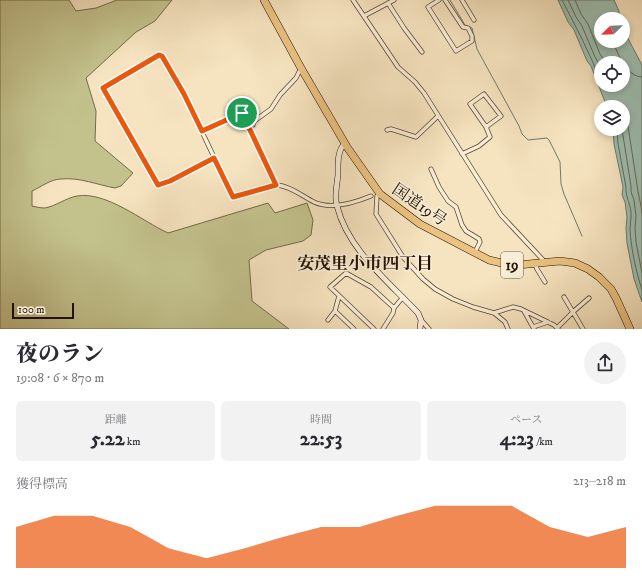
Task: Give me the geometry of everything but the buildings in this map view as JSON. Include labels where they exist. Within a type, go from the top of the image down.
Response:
[{"type":"highway","name":"国道19号","points":[[264,0],[344,143],[380,194],[420,224],[489,260],[502,264],[518,265],[560,261],[575,263],[588,269],[605,282],[616,298],[630,329]]},
{"type":"main road","points":[[344,143],[340,149],[338,157],[336,205],[345,227],[363,256],[418,313],[421,320],[420,329]]},
{"type":"street","points":[[353,0],[398,67],[415,82],[501,215],[545,262]]},
{"type":"street","points":[[364,16],[394,0]]},
{"type":"street","points":[[439,0],[428,8],[456,51],[472,41],[472,36],[468,28],[463,27],[445,0]]},
{"type":"street","points":[[462,0],[474,20]]},
{"type":"street","points":[[388,3],[422,52]]},
{"type":"street","points":[[214,158],[170,181],[158,185],[103,88],[159,55],[162,56],[184,94],[233,197],[276,185],[291,188],[315,202],[328,206],[359,201],[370,196]]},
{"type":"street","points":[[202,131],[245,112],[252,125],[253,122],[271,109],[280,95],[296,78],[301,68]]},
{"type":"street","points":[[462,154],[479,146],[490,137],[486,127],[470,104],[484,94],[501,116],[486,127]]},
{"type":"street","points":[[242,113],[276,185]]},
{"type":"street","points":[[387,130],[390,129],[416,137],[438,116]]},
{"type":"street","points":[[431,169],[439,187],[448,200],[456,207],[462,225],[466,231],[480,242],[475,253]]},
{"type":"street","points":[[380,194],[377,196],[376,214],[404,258],[423,279],[435,289],[453,299],[494,313],[505,322],[508,329]]},
{"type":"street","points":[[535,264],[546,282]]},
{"type":"street","points":[[374,329],[330,287],[346,273],[371,287],[394,308]]},
{"type":"street","points":[[328,320],[335,310],[339,296]]},
{"type":"street","points":[[383,329],[393,313],[394,308],[403,297]]},
{"type":"street","points":[[564,297],[583,329]]},
{"type":"street","points":[[494,313],[513,307],[548,322],[558,328],[572,312],[589,298]]},
{"type":"street","points":[[335,310],[354,329]]},
{"type":"street","points":[[524,311],[533,328],[548,322]]},
{"type":"street","points":[[421,320],[425,327],[429,329]]},
{"type":"street","points":[[543,324],[545,329]]},
{"type":"shaded area","points":[[0,0],[69,0],[76,11],[96,8],[117,0],[172,0],[155,21],[136,32],[86,78],[96,111],[95,141],[133,173],[121,186],[115,188],[75,179],[57,179],[32,191],[32,206],[45,208],[77,196],[100,198],[124,208],[168,233],[268,203],[275,213],[307,203],[313,220],[311,235],[303,241],[266,250],[249,260],[252,301],[289,329],[0,329]]},
{"type":"water","points":[[558,0],[614,0],[619,12],[594,12],[594,48],[630,48],[630,42],[642,65],[642,302],[634,279],[627,243],[627,217],[625,202],[622,195],[623,187],[613,136],[630,136],[630,100],[604,100],[601,92],[630,92],[630,56],[594,56],[594,74],[574,30],[568,22]]},
{"type":"waterway","points":[[450,0],[465,25],[472,28],[477,49],[522,134],[528,140],[547,138],[549,140],[560,162],[561,184],[564,194],[582,236]]},
{"type":"district","name":"安茂里小市四丁目","points":[[365,263]]},
{"type":"route","points":[[159,55],[162,56],[175,81],[184,94],[202,131],[242,113],[276,185],[233,197],[214,158],[170,181],[158,185],[103,88],[159,55]]}]
